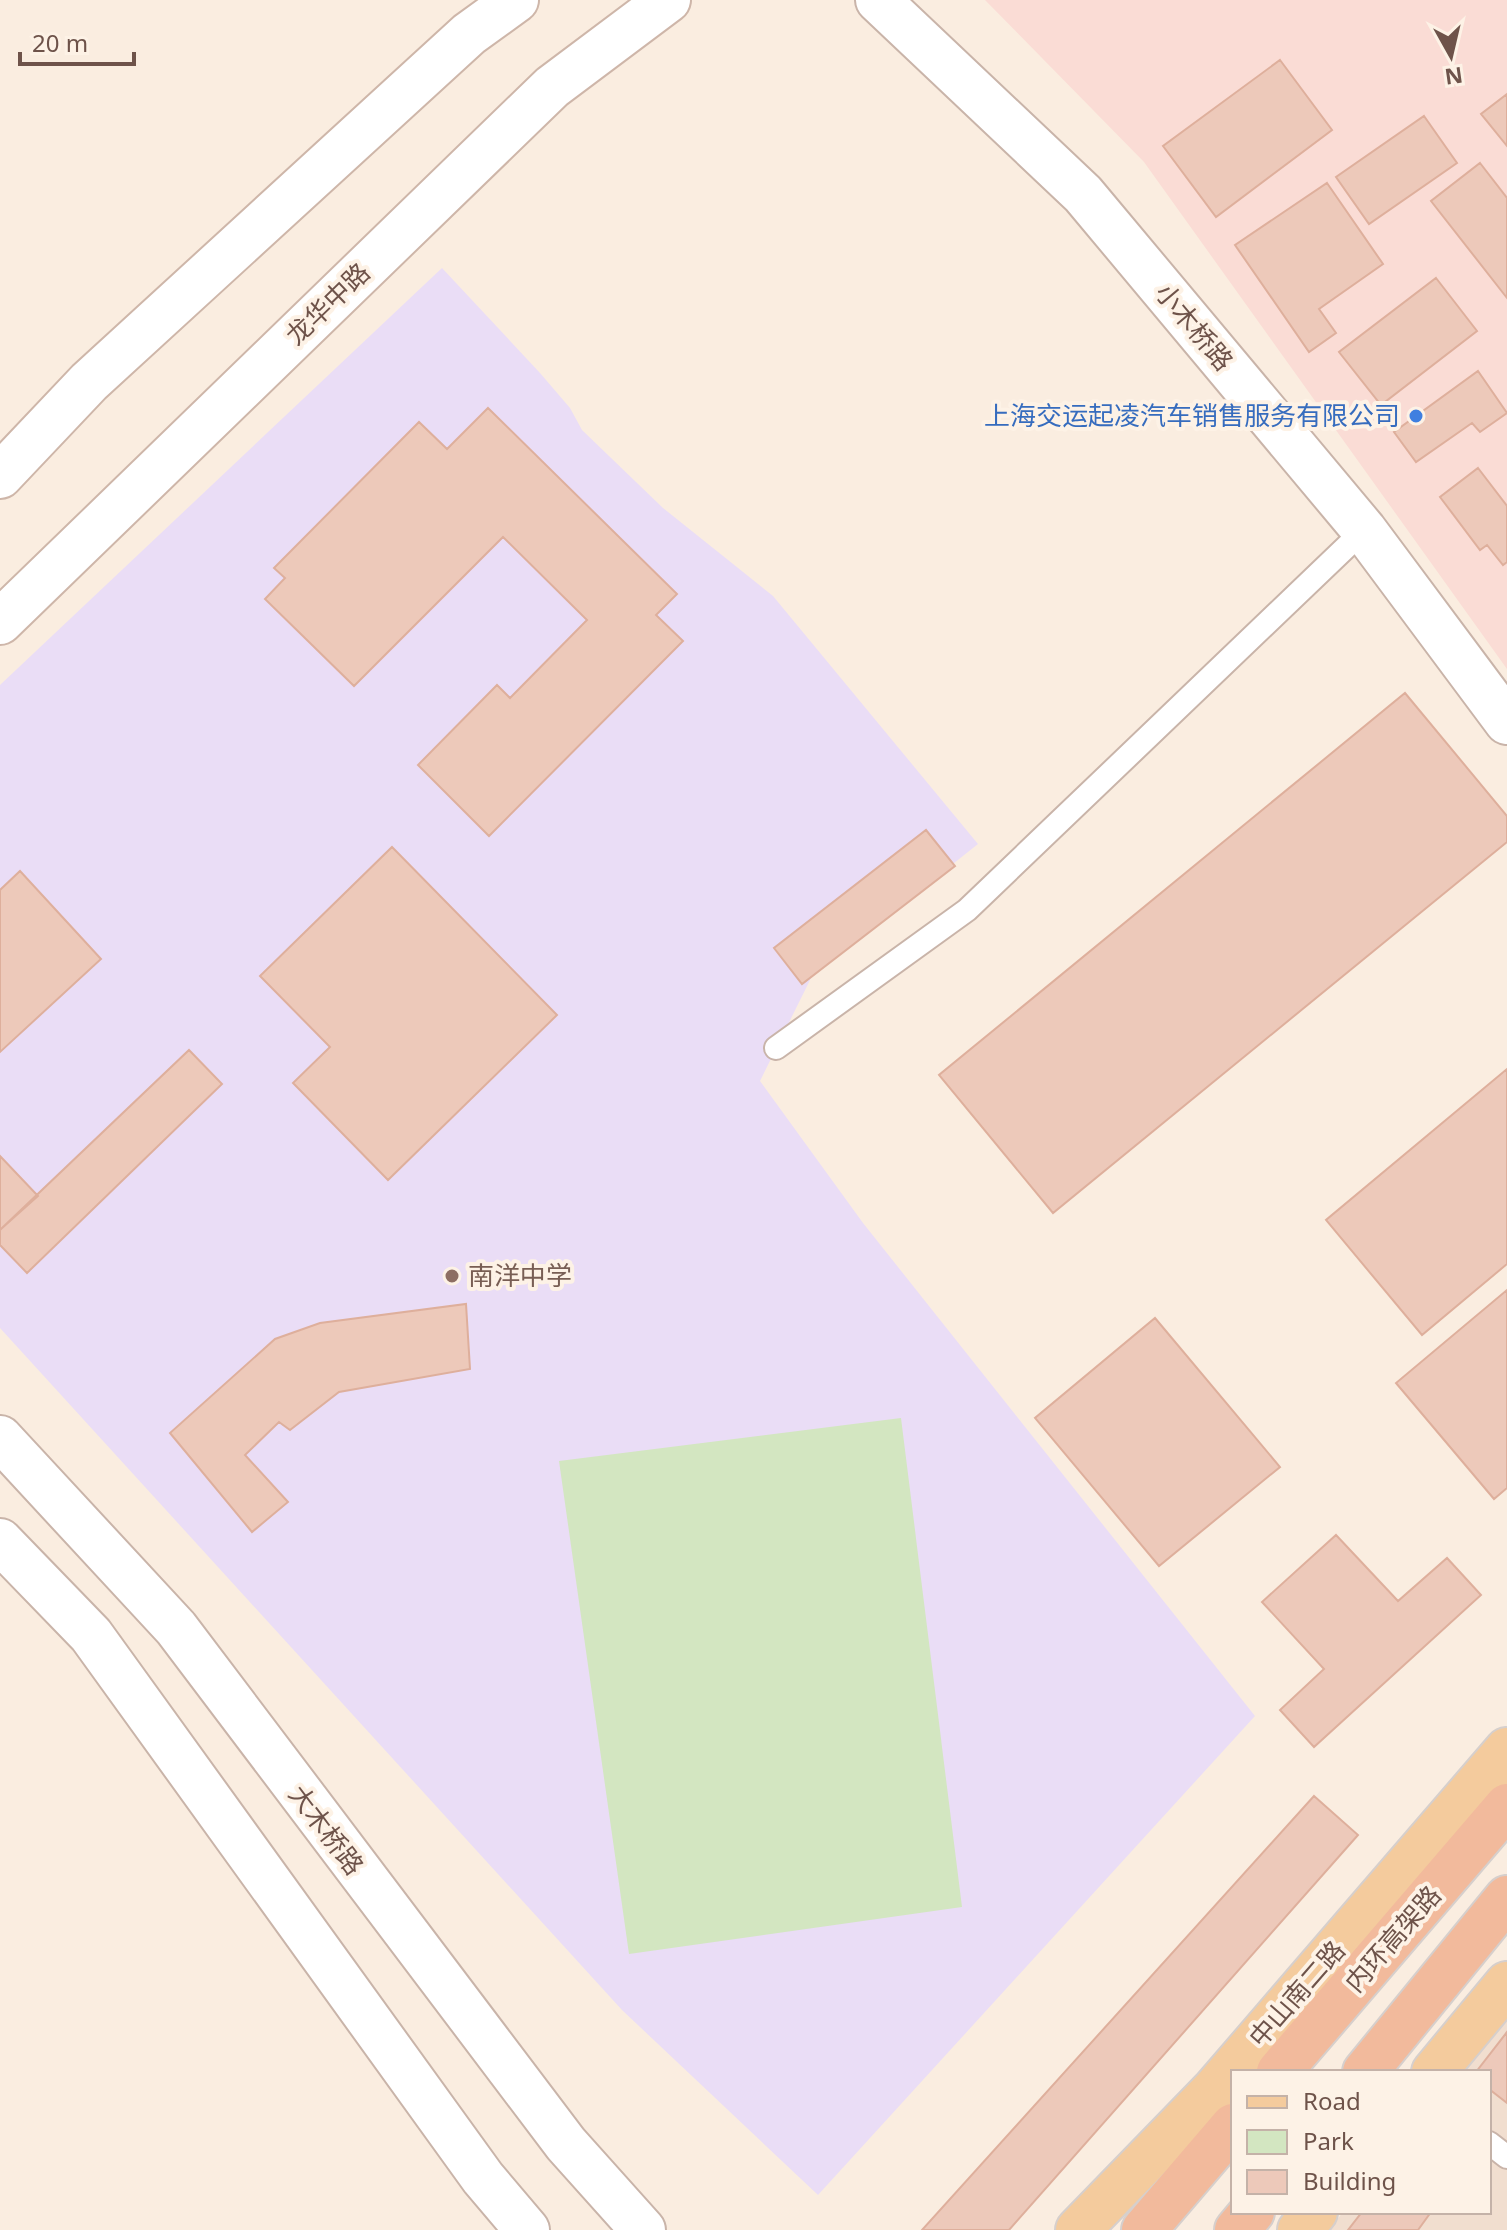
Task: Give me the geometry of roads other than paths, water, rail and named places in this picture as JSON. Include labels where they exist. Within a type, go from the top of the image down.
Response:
[{"type":"highway","name":"内环高架路","points":[[1281,2070],[1507,1806]]},
{"type":"highway","points":[[1367,2070],[1507,1898]]},
{"type":"highway","points":[[1144,2230],[1231,2128]]},
{"type":"highway","points":[[1237,2230],[1250,2214]]},
{"type":"main road","name":"中山南二路","points":[[1231,2070],[1507,1750]]},
{"type":"main road","points":[[1436,2070],[1507,1984]]},
{"type":"main road","name":"中山南二路","points":[[1078,2230],[1231,2070]]},
{"type":"main road","points":[[1300,2230],[1313,2214]]},
{"type":"street","points":[[0,476],[112,361],[469,34],[516,0]]},
{"type":"street","name":"龙华中路","points":[[0,622],[552,87],[668,0]]},
{"type":"street","name":"小木桥路","points":[[878,0],[1083,194],[1364,530],[1507,722]]},
{"type":"street","name":"大木桥路","points":[[0,1438],[176,1628],[566,2144],[643,2230]]},
{"type":"street","points":[[0,1541],[91,1635],[483,2178],[527,2230]]},
{"type":"lane","points":[[776,1048],[967,910],[1364,530]]},
{"type":"lane","points":[[1491,2145],[1507,2157]]},
{"type":"place","name":"上海交运起凌汽车销售服务有限公司","points":[[1416,416]]},
{"type":"place","name":"南洋中学","points":[[452,1276]]}]
